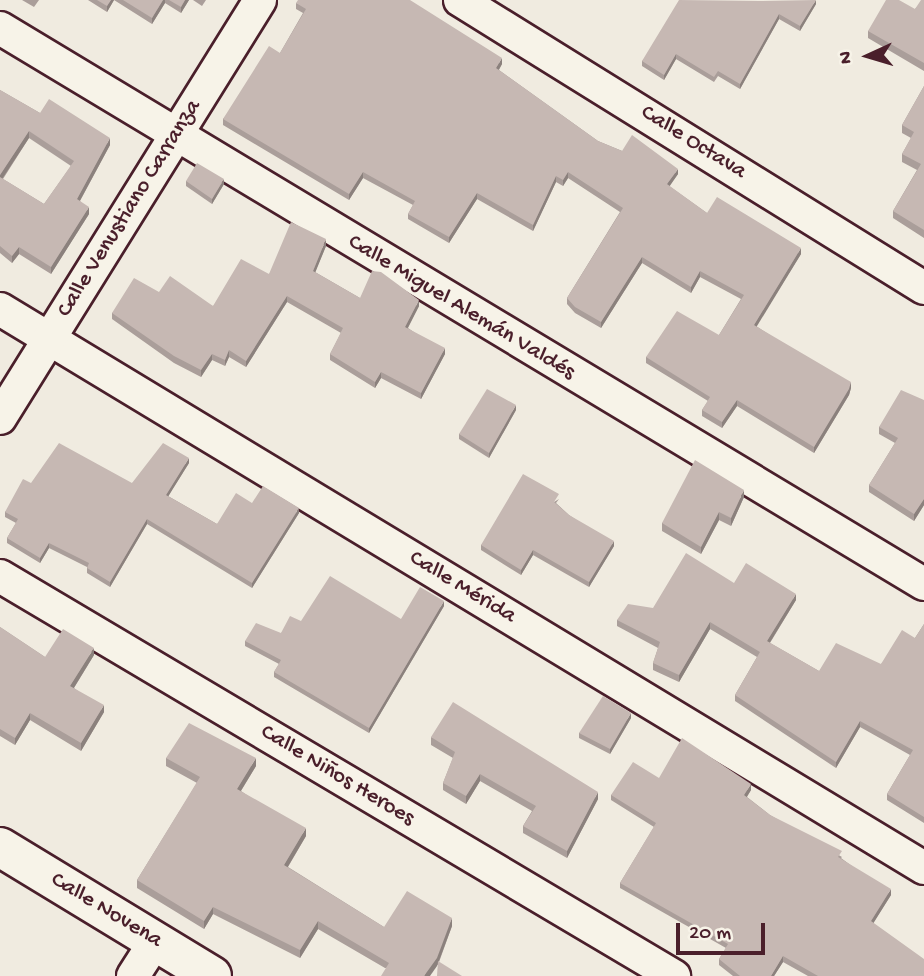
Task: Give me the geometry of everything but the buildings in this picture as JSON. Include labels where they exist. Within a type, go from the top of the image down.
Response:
[{"type":"street","name":"Calle Venustiano Carranza","points":[[0,418],[260,0]]},
{"type":"street","name":"Calle Octava","points":[[460,0],[924,288]]},
{"type":"street","name":"Calle Miguel Alemán Valdés","points":[[0,29],[174,138],[924,583]]},
{"type":"street","name":"Calle Mérida","points":[[0,309],[924,868]]},
{"type":"street","name":"Calle Niños Heroes","points":[[0,576],[674,976]]},
{"type":"street","name":"Calle Novena","points":[[0,847],[212,976]]},
{"type":"street","points":[[133,976],[156,940]]}]
